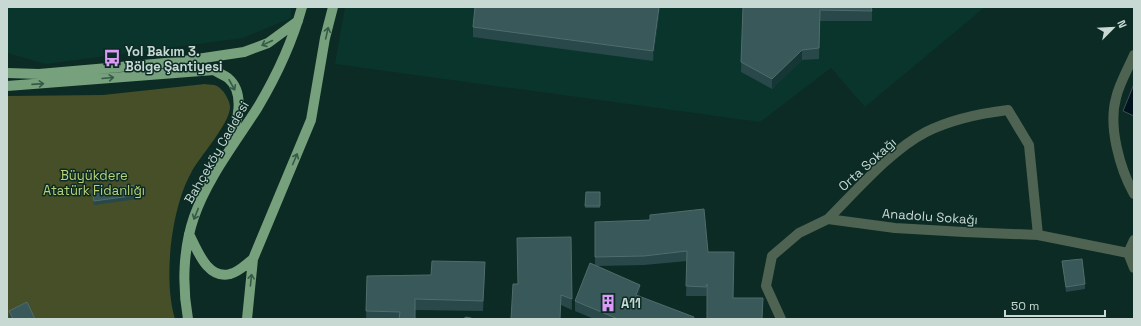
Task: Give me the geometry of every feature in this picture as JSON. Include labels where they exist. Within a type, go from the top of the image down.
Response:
[{"type":"main road","name":"Bahçeköy Caddesi","points":[[188,319],[183,283],[189,234],[195,215],[202,198],[227,154],[258,106],[287,54],[302,7]]},
{"type":"main road","points":[[247,319],[254,259],[311,120],[325,38],[333,7]]},
{"type":"main road","points":[[7,73],[38,74],[169,62],[244,52],[268,43],[298,21]]},
{"type":"main road","points":[[7,86],[214,70],[228,78],[239,102],[236,124],[227,154]]},
{"type":"main road","points":[[189,234],[201,257],[210,269],[219,274],[230,274],[254,259]]},
{"type":"street","points":[[1134,55],[1116,98],[1113,124],[1119,152],[1134,194]]},
{"type":"street","name":"Orta Sokağı","points":[[828,219],[892,156],[926,132],[980,114],[1008,110],[1029,146],[1038,235]]},
{"type":"street","points":[[781,319],[766,286],[772,256],[799,233],[828,219]]},
{"type":"street","name":"Anadolu Sokağı","points":[[828,219],[903,228],[1038,235],[1128,253]]},
{"type":"street","points":[[1134,240],[1128,253],[1134,268]]},
{"type":"shaded area","points":[[7,7],[291,7],[291,18],[243,38],[46,64],[7,53]]},
{"type":"shaded area","points":[[345,7],[985,7],[865,107],[831,68],[760,122],[335,64]]},
{"type":"green space","name":"Büyükdere Atatürk Fidanlığı","points":[[205,84],[219,87],[225,94],[230,106],[229,113],[220,130],[191,173],[178,206],[171,245],[170,265],[171,303],[175,319],[7,319],[7,96],[103,95]]},
{"type":"water","points":[[1134,84],[1134,116],[1123,111]]},
{"type":"building","points":[[475,7],[659,7],[653,51],[473,27]]},
{"type":"building","points":[[743,7],[871,7],[872,11],[820,10],[819,48],[802,50],[772,79],[741,62]]},
{"type":"building","points":[[137,185],[138,195],[94,201],[92,190]]},
{"type":"building","points":[[586,192],[600,192],[600,206],[585,206]]},
{"type":"building","points":[[704,209],[708,252],[734,252],[733,298],[763,298],[762,319],[707,319],[707,284],[706,287],[686,286],[687,251],[644,256],[595,257],[595,222],[650,220],[650,215]]},
{"type":"building","points":[[571,237],[572,299],[561,295],[560,319],[511,319],[513,284],[518,284],[517,238]]},
{"type":"building","points":[[1082,259],[1085,284],[1066,287],[1062,261]]},
{"type":"building","points":[[432,261],[485,262],[483,301],[415,299],[415,319],[399,319],[400,312],[366,311],[367,276],[431,275]]},
{"type":"building","points":[[590,263],[640,285],[636,295],[694,317],[693,319],[618,319],[575,301]]},
{"type":"building","points":[[27,302],[35,319],[13,319],[9,311]]},
{"type":"building","points":[[466,317],[475,319],[463,319]]},
{"type":"place","name":"Yol Bakım 3. Bölge Şantiyesi","points":[[112,58]]},
{"type":"place","name":"A11","points":[[608,303]]}]
